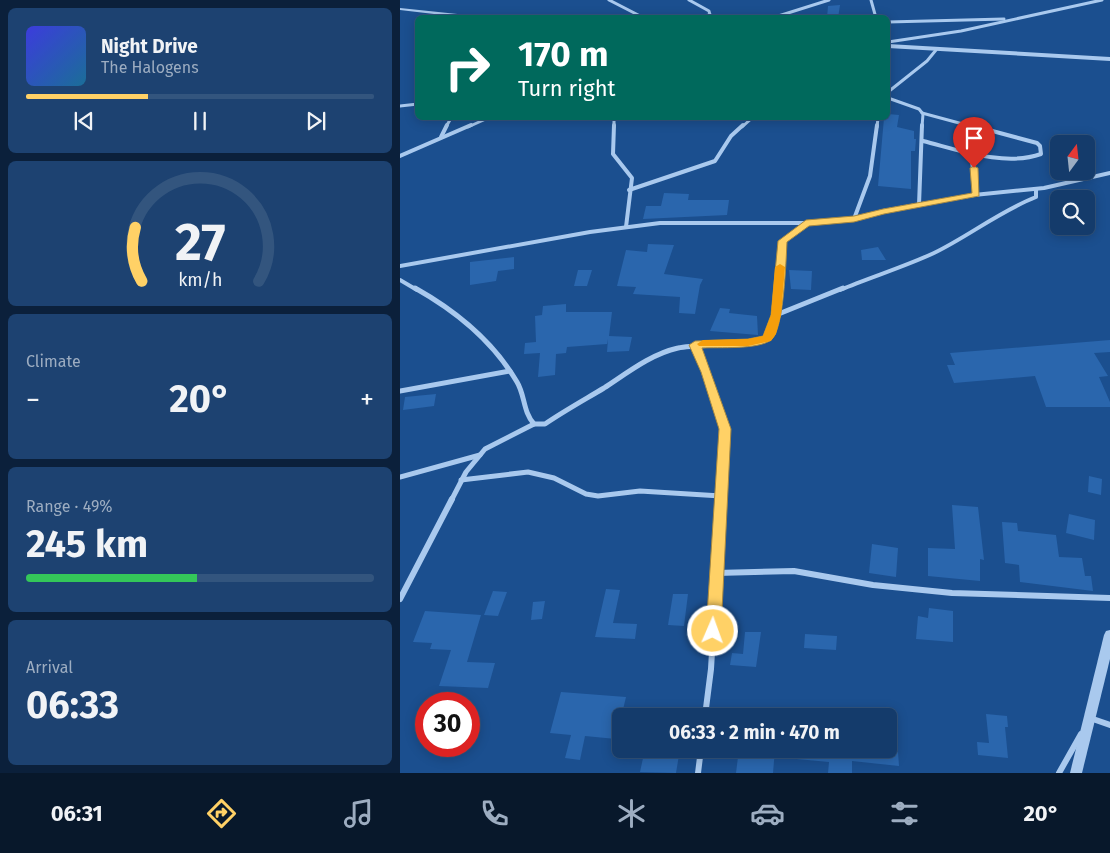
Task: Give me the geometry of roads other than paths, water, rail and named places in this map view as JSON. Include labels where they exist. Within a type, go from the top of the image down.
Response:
[{"type":"street","points":[[609,0],[638,15]]},
{"type":"street","points":[[689,0],[709,11],[710,15]]},
{"type":"street","points":[[782,15],[829,0]]},
{"type":"street","points":[[871,0],[875,15]]},
{"type":"street","points":[[890,42],[960,32],[1102,0]]},
{"type":"street","points":[[400,9],[457,15]]},
{"type":"street","points":[[890,22],[1017,18]]},
{"type":"street","points":[[890,46],[1110,59]]},
{"type":"street","points":[[890,90],[927,60],[936,50]]},
{"type":"street","points":[[890,99],[919,109],[922,113],[1005,133],[1037,143],[1041,150],[1039,156],[1012,158],[972,152],[923,141]]},
{"type":"street","points":[[400,106],[415,104]]},
{"type":"street","points":[[919,205],[923,141],[922,113]]},
{"type":"street","points":[[441,137],[450,120]]},
{"type":"street","points":[[400,156],[483,120]]},
{"type":"street","points":[[614,120],[613,154],[632,178],[626,227]]},
{"type":"street","points":[[630,190],[714,161],[731,136],[750,120]]},
{"type":"street","points":[[854,219],[870,176],[878,120]]},
{"type":"street","points":[[972,152],[976,195]]},
{"type":"street","points":[[400,266],[626,227],[660,223],[806,223],[854,219],[976,195],[1036,189],[1110,173]]},
{"type":"street","points":[[776,315],[933,253],[989,223],[1018,204],[1036,197],[1036,189]]},
{"type":"street","points":[[400,599],[461,480],[485,449],[534,424],[545,424],[636,367],[677,348],[695,345],[748,343],[767,339],[776,315],[783,241],[806,223]]},
{"type":"street","points":[[400,280],[422,291],[483,335],[510,371],[518,385],[529,419],[534,424]]},
{"type":"street","points":[[695,345],[707,372],[725,429],[711,669],[706,708]]},
{"type":"street","points":[[400,391],[510,371]]},
{"type":"street","points":[[400,476],[480,455]]},
{"type":"street","points":[[461,480],[528,472],[554,478],[586,494],[598,496],[640,492],[721,496]]},
{"type":"street","points":[[716,573],[794,571],[873,585],[952,593],[1110,598]]},
{"type":"street","points":[[1076,773],[1110,635]]},
{"type":"street","points":[[1090,718],[1110,725]]},
{"type":"street","points":[[1059,773],[1090,718]]},
{"type":"street","points":[[698,773],[700,758]]}]
